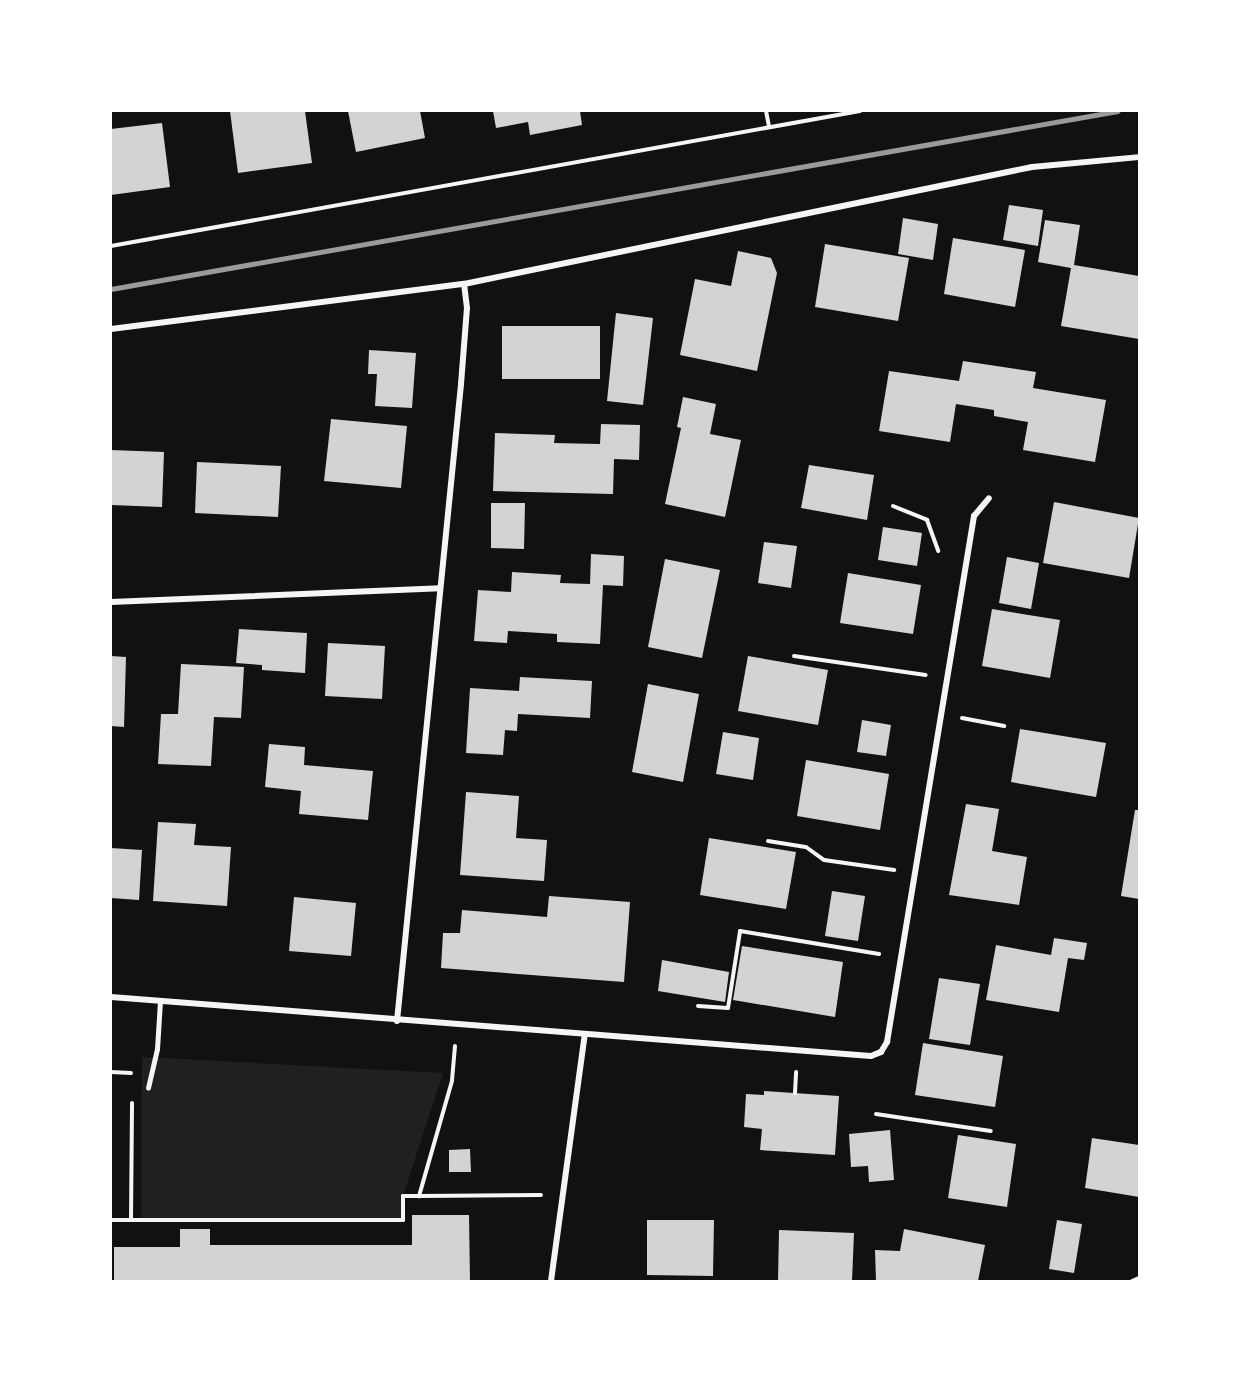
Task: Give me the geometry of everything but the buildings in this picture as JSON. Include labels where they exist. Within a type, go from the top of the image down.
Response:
[{"type":"street","points":[[111,329],[464,284],[1032,166],[1139,158]]},
{"type":"street","points":[[397,1021],[465,330],[464,284]]},
{"type":"street","points":[[111,997],[871,1056],[887,1042],[974,516],[989,498]]},
{"type":"street","points":[[111,602],[440,588]]},
{"type":"street","points":[[550,1281],[585,1034]]},
{"type":"lane","points":[[148,1088],[157,1049],[160,1001]]},
{"type":"path","points":[[766,111],[769,127]]},
{"type":"path","points":[[111,246],[860,111]]},
{"type":"path","points":[[893,506],[927,520],[938,551]]},
{"type":"path","points":[[794,656],[946,678]]},
{"type":"path","points":[[940,714],[1004,726]]},
{"type":"path","points":[[768,841],[806,847],[824,860],[914,873]]},
{"type":"path","points":[[698,1006],[728,1008],[740,931],[900,958]]},
{"type":"path","points":[[418,1196],[452,1081],[457,1025]]},
{"type":"path","points":[[111,1072],[132,1073],[132,1084]]},
{"type":"path","points":[[131,1220],[132,1096]]},
{"type":"path","points":[[876,1114],[991,1131]]},
{"type":"path","points":[[111,1220],[403,1220],[403,1196],[563,1195]]},
{"type":"path","points":[[1131,1281],[1139,1278]]},
{"type":"shaded area","points":[[142,1057],[443,1073],[403,1196],[403,1220],[141,1220]]},
{"type":"railway","points":[[111,289],[1117,111]]}]
